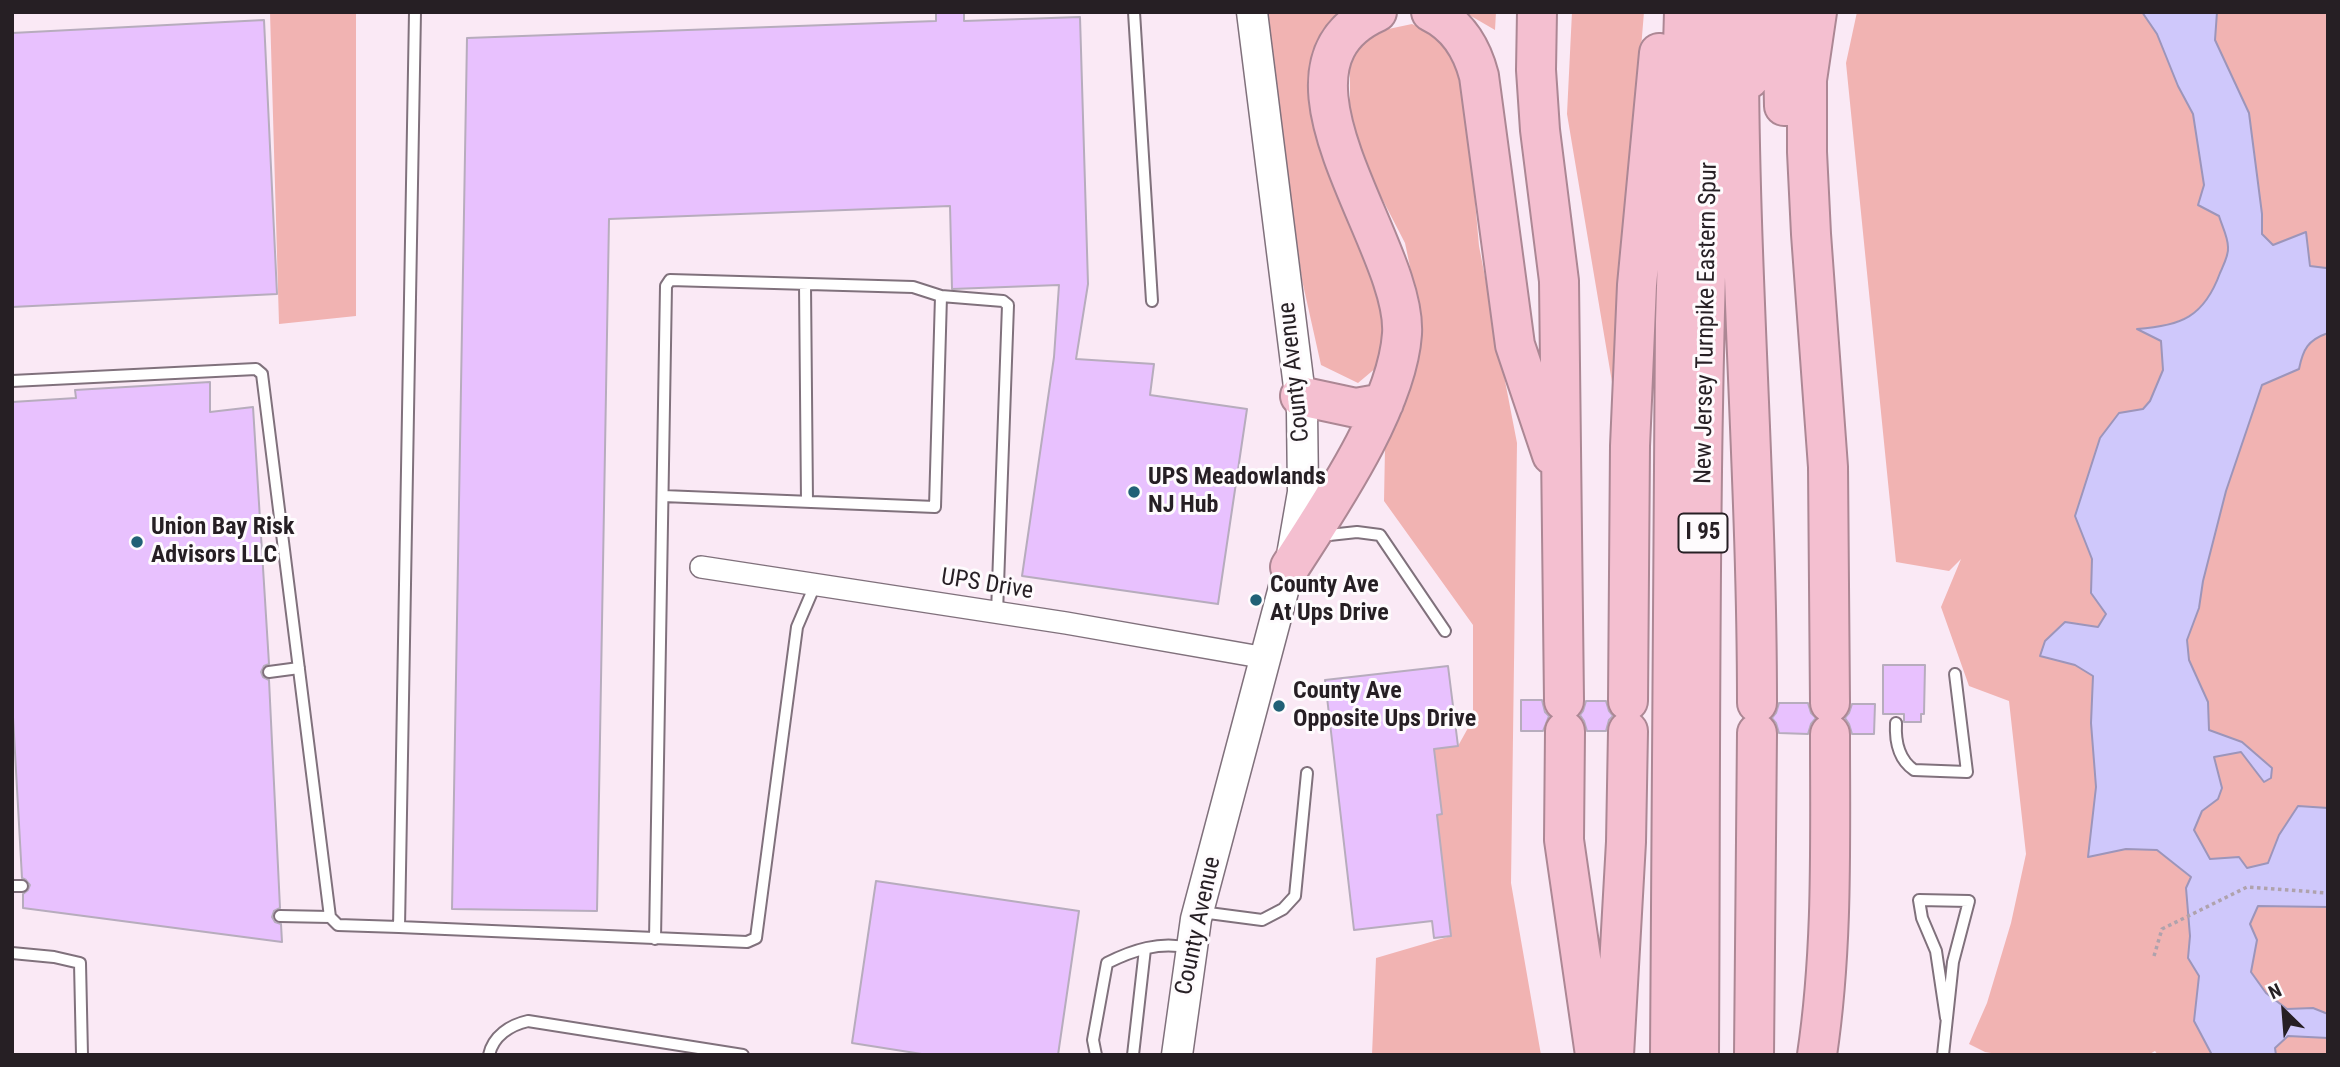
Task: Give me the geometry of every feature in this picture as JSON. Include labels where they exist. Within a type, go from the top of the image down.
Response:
[{"type":"highway","points":[[1299,547],[1375,424],[1397,365],[1401,346],[1400,307],[1383,255],[1339,144],[1328,96],[1330,65],[1342,38],[1353,27],[1377,12]]},
{"type":"highway","points":[[1431,12],[1445,20],[1462,38],[1472,55],[1479,76],[1515,345],[1563,489]]},
{"type":"highway","points":[[1510,12],[1511,85],[1517,166],[1563,489]]},
{"type":"highway","points":[[1537,12],[1536,70],[1540,130],[1559,281],[1563,489],[1564,840],[1595,1055]]},
{"type":"highway","points":[[1614,1055],[1626,842],[1630,446],[1637,285],[1663,12]]},
{"type":"highway","name":"New Jersey Turnpike Eastern Spur","points":[[1670,1055],[1675,308],[1684,12]]},
{"type":"highway","name":"New Jersey Turnpike Eastern Spur","points":[[1699,1055],[1704,396],[1717,12]]},
{"type":"highway","points":[[1740,12],[1740,161],[1757,718],[1754,1055]]},
{"type":"highway","points":[[1744,242],[1749,161],[1751,12]]},
{"type":"highway","points":[[1782,12],[1784,108],[1811,234]]},
{"type":"highway","points":[[1818,12],[1807,80],[1811,234],[1826,420],[1829,501],[1829,905],[1822,1048]]},
{"type":"highway","points":[[1300,396],[1356,408],[1384,403]]},
{"type":"main road","name":"County Avenue","points":[[1177,1055],[1198,912],[1266,658],[1299,547],[1304,469],[1300,396],[1252,12]]},
{"type":"street","name":"UPS Drive","points":[[701,568],[997,613],[1266,658]]},
{"type":"lane","points":[[399,927],[415,12]]},
{"type":"lane","points":[[1134,12],[1153,301]]},
{"type":"lane","points":[[655,939],[666,286],[670,280],[913,287],[941,296],[1003,301],[1008,305],[997,613]]},
{"type":"lane","points":[[805,284],[807,502]]},
{"type":"lane","points":[[663,496],[935,507],[941,296]]},
{"type":"lane","points":[[12,380],[256,369],[262,374],[330,917],[338,925],[747,942],[756,937],[796,627],[815,585]]},
{"type":"lane","points":[[1299,547],[1357,532],[1380,536],[1445,631]]},
{"type":"lane","points":[[269,672],[299,668]]},
{"type":"lane","points":[[1896,723],[1898,748],[1904,762],[1914,770],[1967,772],[1955,674]]},
{"type":"lane","points":[[1198,912],[1262,920],[1283,909],[1295,896],[1307,773]]},
{"type":"lane","points":[[1943,1055],[1953,962],[1969,901],[1919,900],[1922,918],[1936,951],[1946,1018]]},
{"type":"lane","points":[[280,916],[330,917]]},
{"type":"lane","points":[[1096,1055],[1093,1040],[1107,963],[1130,951],[1171,944],[1191,949]]},
{"type":"lane","points":[[1133,1055],[1144,949]]},
{"type":"lane","points":[[12,953],[54,957],[80,963],[82,1055]]},
{"type":"lane","points":[[489,1055],[489,1049],[500,1034],[516,1024],[528,1021],[743,1055]]},
{"type":"path","points":[[2154,956],[2162,929],[2247,887],[2328,892]]},
{"type":"shaded area","points":[[270,12],[356,12],[356,316],[279,324]]},
{"type":"shaded area","points":[[1266,12],[1339,12],[1322,31],[1314,80],[1375,270],[1384,331],[1377,367],[1358,383],[1321,365],[1302,280]]},
{"type":"shaded area","points":[[1464,12],[1496,12],[1495,30]]},
{"type":"shaded area","points":[[1572,12],[1644,12],[1613,388],[1567,114]]},
{"type":"shaded area","points":[[1857,12],[2142,12],[2157,34],[2178,86],[2193,114],[2204,186],[2198,205],[2219,216],[2229,248],[2228,254],[2214,288],[2198,309],[2189,316],[2166,325],[2138,329],[2161,341],[2163,370],[2150,401],[2143,409],[2119,413],[2075,516],[2092,559],[2091,593],[2106,614],[2098,627],[2040,656],[2075,665],[2093,676],[2091,723],[2096,787],[2088,856],[2126,849],[2157,850],[2191,878],[2186,888],[2190,936],[2188,957],[2199,976],[2194,1021],[2212,1055],[2158,1055],[2155,1051],[2148,1055],[2003,1055],[1985,1052],[1969,1044],[1987,1003],[2011,923],[2026,854],[2009,701],[1969,686],[1941,607],[1961,559],[1949,571],[1896,562],[1846,63]]},
{"type":"shaded area","points":[[2142,12],[2217,12],[2215,40],[2249,113],[2262,214],[2262,234],[2273,245],[2306,232],[2310,266],[2328,266],[2328,333],[2308,346],[2299,369],[2262,385],[2226,491],[2203,581],[2199,608],[2187,640],[2189,660],[2208,702],[2209,730],[2242,742],[2272,768],[2271,778],[2264,782],[2241,752],[2214,757],[2222,788],[2218,799],[2202,811],[2194,830],[2210,859],[2239,857],[2247,868],[2268,863],[2279,835],[2298,806],[2328,808],[2328,907],[2258,906],[2250,924],[2257,940],[2251,972],[2266,993],[2287,1009],[2313,1008],[2328,1014],[2328,1038],[2288,1036],[2275,1048],[2276,1055],[2212,1055],[2194,1021],[2199,976],[2188,958],[2190,936],[2186,888],[2191,877],[2157,850],[2126,849],[2088,857],[2096,787],[2091,723],[2093,676],[2075,665],[2040,656],[2045,641],[2065,622],[2098,627],[2106,614],[2091,593],[2092,559],[2075,516],[2100,438],[2119,413],[2143,409],[2150,401],[2163,370],[2161,341],[2137,329],[2178,322],[2198,309],[2214,288],[2228,253],[2227,239],[2219,216],[2198,205],[2204,185],[2193,114],[2178,86],[2157,34]]},
{"type":"shaded area","points":[[2217,12],[2328,12],[2326,268],[2311,266],[2307,251],[2272,245],[2262,234],[2262,214],[2249,113],[2215,40]]},
{"type":"shaded area","points":[[1412,24],[1450,41],[1467,111],[1479,246],[1517,443],[1511,883],[1541,1055],[1372,1055],[1376,958],[1451,936],[1437,815],[1442,814],[1434,749],[1458,746],[1473,719],[1473,625],[1384,501],[1385,448],[1415,368],[1420,314],[1405,243],[1358,152],[1350,105],[1350,51],[1379,31]]},
{"type":"shaded area","points":[[2328,333],[2328,808],[2298,806],[2279,835],[2268,863],[2247,868],[2239,857],[2210,859],[2194,830],[2202,811],[2218,799],[2214,756],[2241,752],[2242,742],[2208,730],[2208,702],[2189,660],[2187,640],[2199,608],[2203,581],[2226,491],[2262,385],[2299,369],[2308,346]]},
{"type":"shaded area","points":[[2258,906],[2328,907],[2328,1014],[2313,1008],[2287,1009],[2266,993],[2251,972],[2257,940],[2249,924]]},
{"type":"shaded area","points":[[2288,1036],[2328,1038],[2328,1055],[2276,1055],[2275,1048]]},
{"type":"building","name":"UPS Meadowlands NJ Hub","points":[[936,12],[964,12],[964,21],[1080,17],[1088,284],[1076,359],[1154,364],[1150,395],[1247,409],[1218,604],[1022,576],[1054,357],[1059,285],[952,289],[950,206],[609,219],[597,911],[452,909],[467,38],[936,21]]},
{"type":"building","points":[[264,20],[277,294],[12,307],[12,33]]},
{"type":"building","name":"Union Bay Risk Advisors LLC","points":[[210,382],[210,412],[253,407],[269,664],[264,666],[261,672],[263,677],[269,680],[280,908],[274,911],[272,917],[275,922],[281,924],[282,942],[23,908],[23,894],[30,885],[22,878],[12,699],[12,402],[76,398],[75,390]]},
{"type":"building","points":[[1883,665],[1925,665],[1924,714],[1921,714],[1921,722],[1904,722],[1904,714],[1883,714]]},
{"type":"building","points":[[1448,666],[1458,746],[1434,749],[1442,814],[1437,815],[1451,936],[1434,938],[1432,921],[1354,930],[1325,680]]},
{"type":"building","points":[[1521,700],[1542,700],[1549,716],[1543,731],[1521,731]]},
{"type":"building","points":[[1586,701],[1606,701],[1613,716],[1606,731],[1587,731],[1580,715]]},
{"type":"building","points":[[1779,703],[1808,703],[1816,718],[1808,734],[1779,733],[1772,718]]},
{"type":"building","points":[[1852,704],[1875,704],[1874,734],[1852,734],[1845,718]]},
{"type":"building","points":[[876,881],[1079,911],[1058,1055],[928,1055],[852,1043]]},
{"type":"place","name":"UPS Meadowlands NJ Hub","points":[[1134,492]]},
{"type":"place","name":"Union Bay Risk Advisors LLC","points":[[137,542]]},
{"type":"place","name":"County Ave At Ups Drive","points":[[1256,600]]},
{"type":"place","name":"County Ave Opposite Ups Drive","points":[[1279,706]]}]
